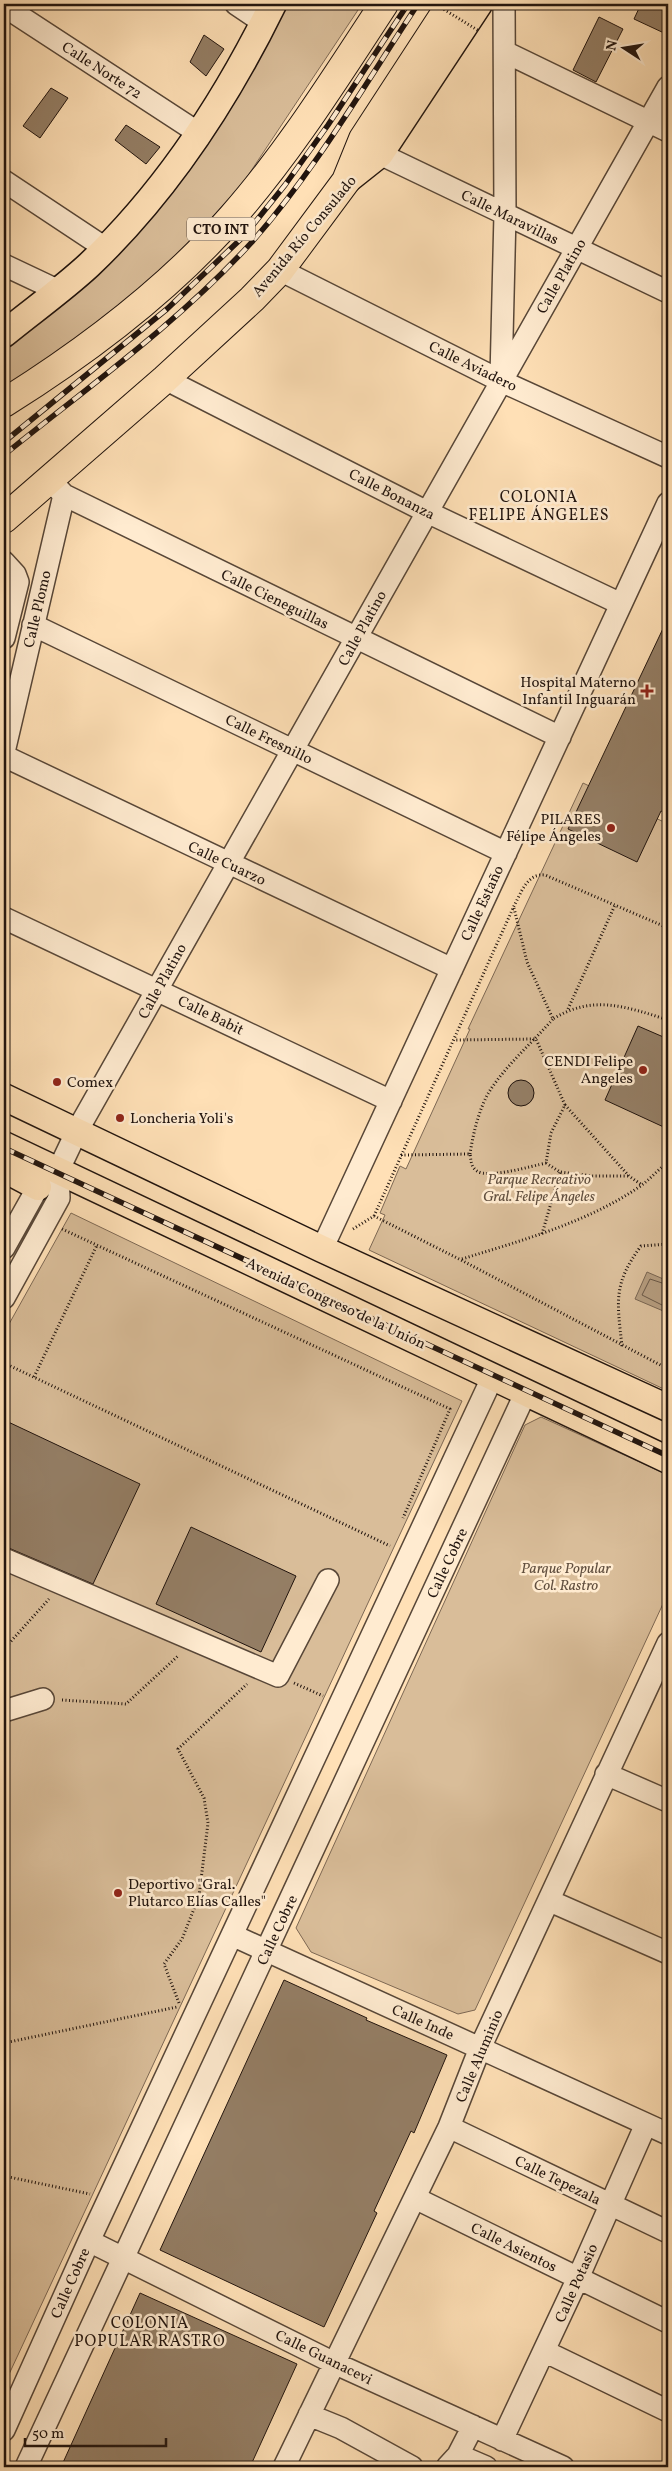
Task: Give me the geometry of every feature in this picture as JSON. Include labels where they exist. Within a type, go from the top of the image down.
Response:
[{"type":"highway","name":"CTO INT","points":[[4,403],[34,384],[123,320],[182,268],[232,217],[315,109],[384,4]]},
{"type":"highway","points":[[346,181],[363,139],[451,4]]},
{"type":"highway","name":"Avenida Río Consulado","points":[[4,519],[57,487],[165,379],[252,299],[280,270],[346,181]]},
{"type":"highway","points":[[4,395],[34,384]]},
{"type":"main road","name":"Avenida Río Consulado","points":[[346,181],[380,154],[479,4]]},
{"type":"main road","points":[[4,334],[59,291],[105,248],[149,200],[200,134],[232,83],[269,13]]},
{"type":"main road","points":[[4,1084],[21,1096],[33,1110]]},
{"type":"main road","points":[[4,1097],[322,1249],[668,1408]]},
{"type":"main road","name":"Avenida Congreso de la Unión","points":[[4,1145],[48,1179],[492,1376],[668,1460]]},
{"type":"main road","points":[[4,1169],[48,1179]]},
{"type":"street","points":[[236,4],[269,13]]},
{"type":"street","points":[[501,381],[505,214],[504,4]]},
{"type":"street","name":"Calle Norte 72","points":[[4,6],[200,134]]},
{"type":"street","points":[[505,52],[668,131]]},
{"type":"street","name":"Calle Platino","points":[[4,1248],[77,1131],[668,86]]},
{"type":"street","name":"Calle Maravillas","points":[[380,154],[668,292]]},
{"type":"street","points":[[4,181],[105,248]]},
{"type":"street","points":[[4,265],[59,291]]},
{"type":"street","name":"Calle Aviadero","points":[[280,270],[501,381],[668,457]]},
{"type":"street","name":"Calle Bonanza","points":[[165,379],[427,512],[621,604]]},
{"type":"street","name":"Calle Plomo","points":[[4,754],[33,625],[57,487]]},
{"type":"street","name":"Calle Cieneguillas","points":[[57,487],[356,638],[560,737]]},
{"type":"street","name":"Calle Estaño","points":[[322,1249],[621,604],[666,512]]},
{"type":"street","points":[[4,562],[17,578],[9,601],[4,638]]},
{"type":"street","name":"Calle Fresnillo","points":[[33,625],[506,853]]},
{"type":"street","name":"Calle Cuarzo","points":[[4,754],[228,864],[452,969]]},
{"type":"street","name":"Calle Babit","points":[[4,918],[158,989],[391,1101]]},
{"type":"street","points":[[4,1155],[48,1179]]},
{"type":"street","name":"Calle Platino","points":[[4,1298],[59,1198],[48,1179]]},
{"type":"street","name":"Calle Cobre","points":[[4,2430],[89,2242],[492,1376]]},
{"type":"street","name":"Calle Cobre","points":[[26,2467],[526,1392]]},
{"type":"street","points":[[4,1559],[278,1676],[328,1580]]},
{"type":"street","name":"Calle Aluminio","points":[[284,2467],[449,2127],[480,2048],[668,1643]]},
{"type":"street","points":[[4,1711],[43,1699]]},
{"type":"street","points":[[606,1774],[668,1801]]},
{"type":"street","points":[[550,1900],[668,1953]]},
{"type":"street","name":"Calle Inde","points":[[232,1935],[668,2134]]},
{"type":"street","name":"Calle Potasio","points":[[502,2440],[578,2278],[646,2124]]},
{"type":"street","name":"Calle Tepezala","points":[[449,2127],[668,2232]]},
{"type":"street","name":"Calle Asientos","points":[[415,2198],[668,2322]]},
{"type":"street","name":"Calle Guanacevi","points":[[89,2242],[334,2363],[562,2467]]},
{"type":"street","points":[[544,2351],[668,2411]]},
{"type":"street","points":[[309,2415],[341,2428],[412,2467]]},
{"type":"street","points":[[473,2426],[452,2461],[486,2467]]},
{"type":"path","points":[[435,4],[479,31]]},
{"type":"path","points":[[352,1230],[374,1216],[514,906],[533,876],[539,874],[668,928]]},
{"type":"path","points":[[568,1010],[615,905]]},
{"type":"path","points":[[514,906],[527,962],[553,1019]]},
{"type":"path","points":[[629,1176],[593,1176],[560,1172],[546,1163],[489,1175],[479,1173],[472,1167],[470,1154],[473,1135],[489,1092],[553,1019],[568,1010],[588,1006],[622,1005],[668,1020]]},
{"type":"path","points":[[454,1040],[536,1039]]},
{"type":"path","points":[[536,1039],[565,1105],[629,1176],[642,1185]]},
{"type":"path","points":[[546,1163],[551,1133],[565,1105]]},
{"type":"path","points":[[401,1155],[470,1154]]},
{"type":"path","points":[[462,1260],[541,1235],[642,1185],[668,1163]]},
{"type":"path","points":[[541,1235],[560,1172]]},
{"type":"path","points":[[374,1216],[462,1260],[668,1369]]},
{"type":"path","points":[[54,1225],[450,1409],[402,1519]]},
{"type":"path","points":[[622,1346],[618,1296],[626,1267],[641,1246],[668,1244]]},
{"type":"path","points":[[34,1377],[97,1245]]},
{"type":"path","points":[[4,1363],[390,1546]]},
{"type":"path","points":[[386,1555],[394,1537]]},
{"type":"path","points":[[4,1649],[56,1592]]},
{"type":"path","points":[[43,1699],[126,1704],[181,1654]]},
{"type":"path","points":[[4,2043],[180,2006],[164,1964],[182,1939],[199,1896],[208,1823],[204,1798],[178,1749],[248,1683]]},
{"type":"path","points":[[4,2176],[93,2195]]},
{"type":"green space","points":[[286,4],[362,4],[241,186],[156,278],[63,355],[4,386],[4,350],[111,258]]},
{"type":"green space","name":"Parque Recreativo Gral. Felipe Ángeles","points":[[583,783],[668,824],[668,1391],[369,1250],[385,1215],[380,1213],[400,1166],[406,1169],[470,1029],[468,1029]]},
{"type":"green space","name":"Deportivo \"Gral. Plutarco Elías Calles\"","points":[[71,1213],[462,1401],[4,2385],[4,1333]]},
{"type":"green space","name":"Parque Popular Col. Rastro","points":[[541,1417],[668,1475],[668,1593],[475,2010],[458,2014],[311,1952],[296,1928],[525,1425]]},
{"type":"water","points":[[647,1272],[668,1281],[668,1313],[635,1299]]},
{"type":"building","points":[[641,4],[658,4],[668,8],[664,33],[634,19]]},
{"type":"building","points":[[599,17],[623,29],[596,82],[573,70]]},
{"type":"building","points":[[204,35],[224,49],[206,76],[190,62]]},
{"type":"building","points":[[51,88],[68,98],[40,138],[23,126]]},
{"type":"building","points":[[126,125],[160,147],[146,164],[115,140]]},
{"type":"building","name":"Hospital Materno Infantil Inguarán","points":[[668,618],[668,814],[661,811],[637,862],[568,829]]},
{"type":"building","name":"CENDI Felipe Angeles","points":[[638,1026],[668,1039],[668,1129],[605,1100]]},
{"type":"building","points":[[521,1080],[530,1084],[534,1093],[530,1102],[521,1106],[512,1102],[508,1093],[512,1084]]},
{"type":"building","points":[[4,1420],[140,1484],[93,1584],[4,1546]]},
{"type":"building","points":[[191,1527],[296,1576],[261,1652],[156,1604]]},
{"type":"building","points":[[284,1980],[367,2018],[366,2020],[447,2055],[414,2133],[411,2131],[374,2211],[377,2213],[324,2327],[160,2250]]},
{"type":"building","points":[[140,2293],[297,2364],[250,2467],[61,2467]]},
{"type":"railway","points":[[4,442],[167,309],[244,236],[285,185],[328,125],[408,4]]},
{"type":"railway","points":[[4,455],[132,354],[193,300],[251,243],[297,187],[318,157],[418,4]]},
{"type":"railway","points":[[4,1148],[668,1456]]},
{"type":"place","name":"Hospital Materno Infantil Inguarán","points":[[647,691]]},
{"type":"place","name":"PILARES Félipe Ángeles","points":[[611,828]]},
{"type":"place","name":"CENDI Felipe Angeles","points":[[643,1070]]},
{"type":"place","name":"Comex","points":[[57,1082]]},
{"type":"place","name":"Loncheria Yoli's","points":[[120,1118]]},
{"type":"place","name":"Deportivo \"Gral. Plutarco Elías Calles\"","points":[[118,1893]]},
{"type":"district","name":"COLONIA FELIPE ÁNGELES","points":[[539,505]]},
{"type":"district","name":"COLONIA POPULAR RASTRO","points":[[150,2331]]}]
